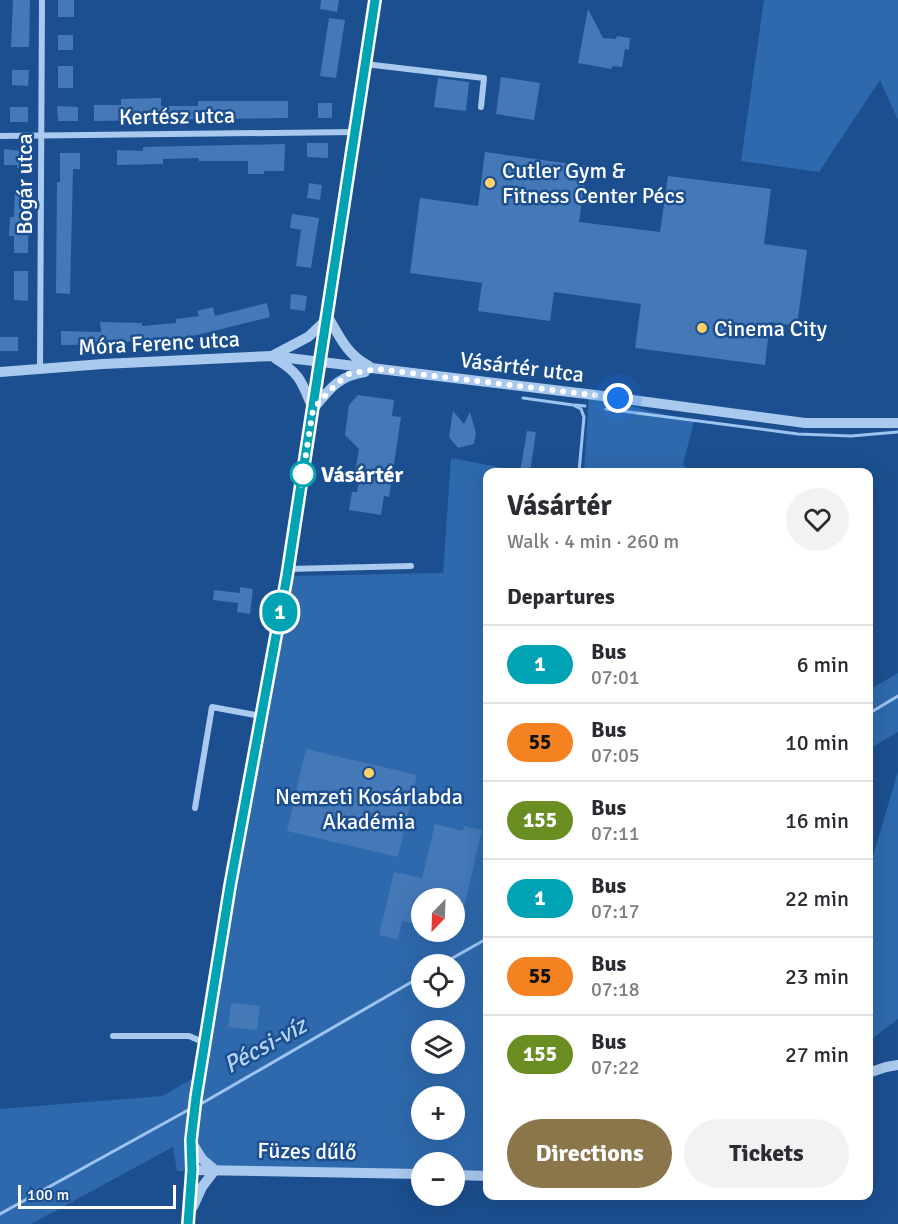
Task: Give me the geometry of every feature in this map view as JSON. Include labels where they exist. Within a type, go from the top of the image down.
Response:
[{"type":"street","name":"Bogár utca","points":[[40,369],[42,0]]},
{"type":"street","points":[[189,1221],[191,1140],[196,1097],[230,886],[288,568],[375,0]]},
{"type":"street","points":[[365,64],[484,78],[481,107]]},
{"type":"street","name":"Kertész utca","points":[[0,136],[354,132]]},
{"type":"street","points":[[313,409],[300,378],[291,368],[272,356],[308,337],[328,317]]},
{"type":"street","points":[[328,317],[349,352],[357,360],[377,369]]},
{"type":"street","name":"Móra Ferenc utca","points":[[0,372],[272,356],[320,362]]},
{"type":"street","name":"Vásártér utca","points":[[320,362],[805,423],[898,423]]},
{"type":"street","points":[[313,409],[336,384],[349,374],[377,369]]},
{"type":"street","points":[[288,568],[411,566]]},
{"type":"street","points":[[195,808],[212,707],[261,716]]},
{"type":"street","points":[[113,1036],[189,1036],[205,1043]]},
{"type":"street","points":[[873,1071],[898,1065]]},
{"type":"street","points":[[189,1221],[202,1186],[215,1170],[196,1152],[191,1140]]},
{"type":"street","name":"Füzes dűlő","points":[[192,1170],[411,1174]]},
{"type":"street","points":[[465,1175],[483,1176]]},
{"type":"shaded area","points":[[764,0],[898,0],[898,120],[880,80],[819,172],[741,161]]},
{"type":"shaded area","points":[[589,396],[694,422],[683,464],[686,468],[584,468]]},
{"type":"shaded area","points":[[451,458],[503,468],[483,468],[483,1178],[465,1177],[465,1152],[411,1152],[411,1177],[177,1171],[173,1147],[31,1224],[0,1224],[0,1109],[162,1096],[204,1072],[287,576],[443,573]]},
{"type":"shaded area","points":[[898,673],[898,732],[873,747],[873,688]]},
{"type":"shaded area","points":[[898,771],[898,1019],[873,1038],[873,856]]},
{"type":"building","points":[[13,0],[30,0],[29,47],[11,47]]},
{"type":"building","points":[[58,0],[74,0],[74,17],[58,17]]},
{"type":"building","points":[[321,0],[339,0],[337,12],[320,9]]},
{"type":"building","points":[[588,9],[603,38],[616,39],[617,36],[630,38],[629,50],[625,49],[622,67],[612,66],[612,69],[578,63]]},
{"type":"building","points":[[329,18],[345,20],[336,78],[320,76]]},
{"type":"building","points":[[58,35],[73,35],[73,50],[58,50]]},
{"type":"building","points":[[58,66],[73,66],[73,88],[58,88]]},
{"type":"building","points":[[12,70],[29,70],[28,86],[12,85]]},
{"type":"building","points":[[501,77],[540,83],[534,120],[496,114]]},
{"type":"building","points":[[438,78],[469,82],[466,111],[434,107]]},
{"type":"building","points":[[161,98],[161,106],[198,106],[198,101],[288,101],[288,118],[94,121],[94,105],[121,105],[121,99]]},
{"type":"building","points":[[318,103],[332,103],[332,118],[318,118]]},
{"type":"building","points":[[57,106],[78,107],[78,121],[58,121]]},
{"type":"building","points":[[10,107],[28,107],[28,122],[10,122]]},
{"type":"building","points":[[307,143],[328,143],[328,158],[307,157]]},
{"type":"building","points":[[285,144],[284,171],[264,171],[264,174],[248,174],[248,161],[199,161],[198,158],[163,159],[163,164],[117,165],[117,150],[143,151],[143,147]]},
{"type":"building","points":[[4,149],[30,152],[30,168],[4,165]]},
{"type":"building","points":[[485,152],[587,166],[579,222],[660,232],[668,176],[771,189],[764,244],[807,250],[797,326],[770,322],[765,365],[635,348],[641,304],[554,292],[550,321],[478,311],[482,283],[410,273],[420,198],[478,206]]},
{"type":"building","points":[[60,153],[80,153],[80,169],[73,169],[70,294],[56,293],[57,182],[60,182]]},
{"type":"building","points":[[309,183],[322,185],[320,200],[307,198]]},
{"type":"building","points":[[15,192],[29,192],[28,253],[14,253],[14,236],[9,236],[10,217],[14,217]]},
{"type":"building","points":[[292,214],[319,218],[311,268],[296,266],[301,230],[290,228]]},
{"type":"building","points":[[14,271],[28,271],[28,301],[14,300]]},
{"type":"building","points":[[291,294],[307,296],[305,311],[290,309]]},
{"type":"building","points":[[267,303],[270,317],[197,335],[166,340],[117,342],[117,344],[61,345],[61,331],[101,332],[100,322],[142,323],[142,326],[176,323],[176,319],[199,316],[197,311],[213,307],[215,316]]},
{"type":"building","points":[[0,337],[18,337],[18,351],[0,351]]},
{"type":"building","points":[[358,395],[394,400],[392,416],[401,417],[389,497],[384,496],[381,515],[349,510],[352,492],[357,492],[360,473],[355,472],[359,449],[345,435],[349,405]]},
{"type":"building","points":[[453,411],[464,424],[470,412],[476,433],[474,444],[458,448],[449,437]]},
{"type":"building","points":[[527,431],[536,432],[531,468],[521,468]]},
{"type":"building","points":[[240,587],[253,589],[250,614],[237,612],[238,603],[213,600],[214,590],[240,593]]},
{"type":"building","name":"Nemzeti Kosárlabda Akadémia","points":[[306,749],[417,775],[398,857],[287,831]]},
{"type":"building","points":[[435,824],[463,831],[464,826],[482,830],[465,903],[465,888],[411,888],[411,923],[402,921],[398,939],[379,935],[394,872],[422,878]]},
{"type":"building","points":[[231,1003],[260,1006],[257,1030],[228,1027]]},
{"type":"waterway","points":[[523,398],[573,405],[581,409],[584,417],[579,468]]},
{"type":"waterway","points":[[575,405],[585,406]]},
{"type":"waterway","points":[[606,409],[798,434],[851,436],[898,432]]},
{"type":"waterway","name":"Pécsi-víz","points":[[873,711],[898,696]]},
{"type":"waterway","name":"Pécsi-víz","points":[[460,954],[483,941]]},
{"type":"waterway","name":"Pécsi-víz","points":[[199,1105],[411,982]]},
{"type":"waterway","name":"Pécsi-víz","points":[[0,1214],[190,1109]]},
{"type":"bus line","name":"1","points":[[188,1224],[192,1170],[191,1140],[196,1097],[230,886],[287,576],[375,0]]},
{"type":"place","name":"Cutler Gym & Fitness Center Pécs","points":[[490,183]]},
{"type":"place","name":"Cinema City","points":[[702,328]]},
{"type":"place","name":"Vásártér","points":[[303,474]]},
{"type":"place","name":"Nemzeti Kosárlabda Akadémia","points":[[369,773]]},
{"type":"route","points":[[303,474],[301,486],[313,409],[325,394],[349,374],[377,369],[618,398]]}]
